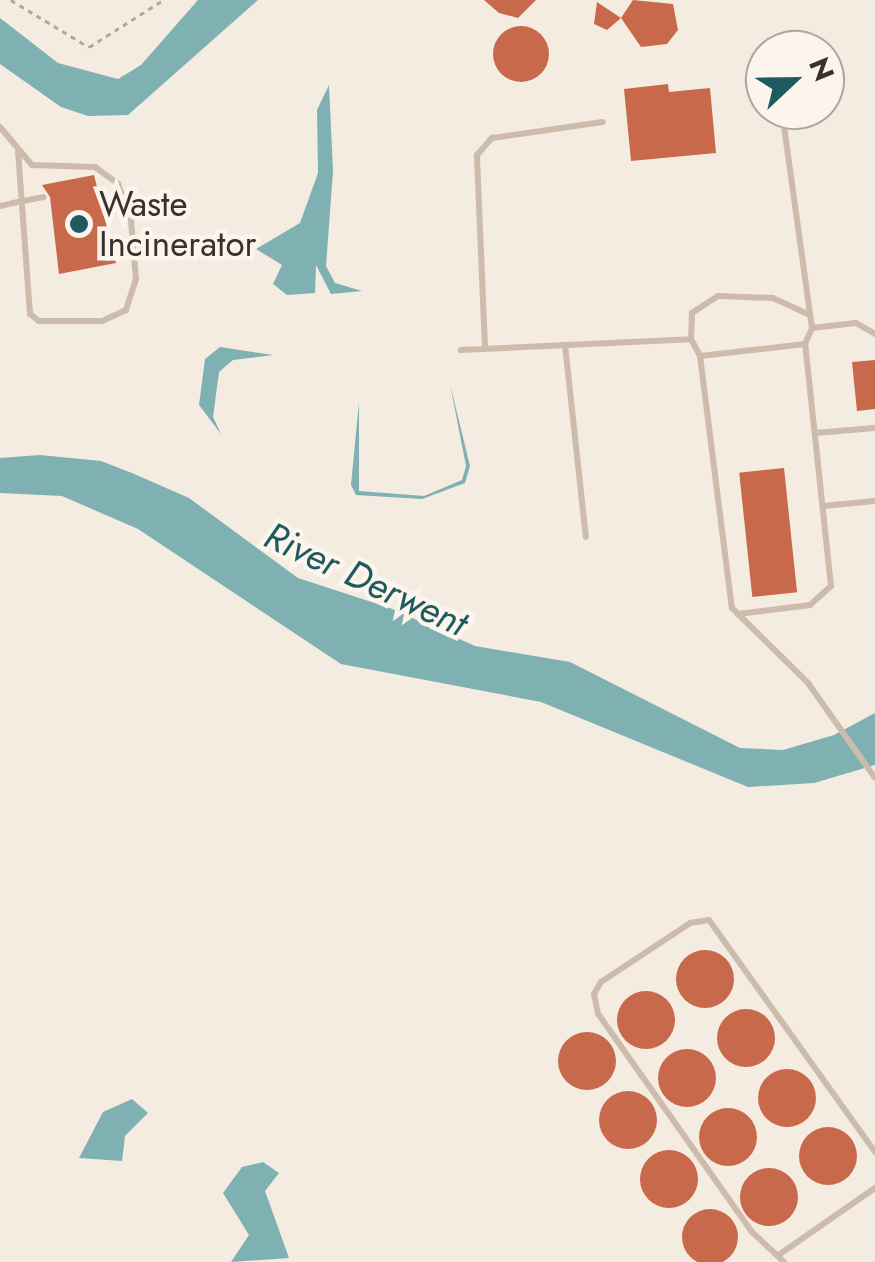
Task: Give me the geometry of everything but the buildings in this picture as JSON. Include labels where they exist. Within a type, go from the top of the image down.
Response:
[{"type":"lane","points":[[484,348],[477,155],[492,138],[603,122]]},
{"type":"lane","points":[[0,127],[32,164],[95,167],[118,184],[131,220],[136,279],[135,299],[126,310],[102,321],[39,321],[30,314],[18,152]]},
{"type":"lane","points":[[738,614],[810,605],[825,595],[831,576],[805,344],[812,328],[785,130]]},
{"type":"lane","points":[[0,206],[43,197]]},
{"type":"lane","points":[[810,315],[752,294],[718,296],[692,314],[691,339],[700,356],[727,593],[738,614],[808,683],[875,778]]},
{"type":"lane","points":[[812,328],[856,324],[875,334]]},
{"type":"lane","points":[[461,350],[691,339]]},
{"type":"lane","points":[[700,356],[805,344]]},
{"type":"lane","points":[[565,345],[586,537]]},
{"type":"lane","points":[[815,434],[875,428]]},
{"type":"lane","points":[[823,506],[875,501]]},
{"type":"lane","points":[[784,1262],[780,1254],[752,1232],[598,1014],[594,994],[602,982],[690,923],[709,920],[875,1152]]},
{"type":"lane","points":[[780,1254],[875,1188]]},
{"type":"path","points":[[11,0],[89,47],[163,0]]},
{"type":"water","points":[[198,0],[258,0],[128,115],[88,116],[61,107],[0,64],[0,18],[58,63],[118,79],[141,65]]},
{"type":"water","points":[[329,85],[333,171],[326,266],[335,283],[362,291],[331,294],[316,265],[315,293],[287,295],[273,284],[282,265],[256,249],[300,223],[318,173],[317,110]]},
{"type":"water","points":[[220,347],[273,355],[233,360],[219,372],[213,417],[221,434],[199,405],[205,359]]},
{"type":"water","points":[[450,384],[470,466],[465,483],[422,499],[356,495],[351,485],[359,402],[359,491],[424,496],[462,480],[466,466]]},
{"type":"water","points":[[40,455],[101,461],[132,473],[189,498],[298,578],[390,608],[475,646],[570,662],[740,748],[783,750],[834,735],[875,713],[875,765],[814,783],[748,787],[541,702],[341,664],[138,529],[62,496],[0,493],[0,458]]},
{"type":"water","points":[[132,1099],[148,1113],[125,1136],[122,1161],[79,1158],[103,1112]]},
{"type":"water","points":[[263,1162],[279,1173],[265,1191],[289,1258],[231,1262],[249,1235],[223,1193],[242,1167]]},
{"type":"place","name":"Waste Incinerator","points":[[79,224]]},
{"type":"water label","name":"River Derwent","points":[[366,579]]}]
